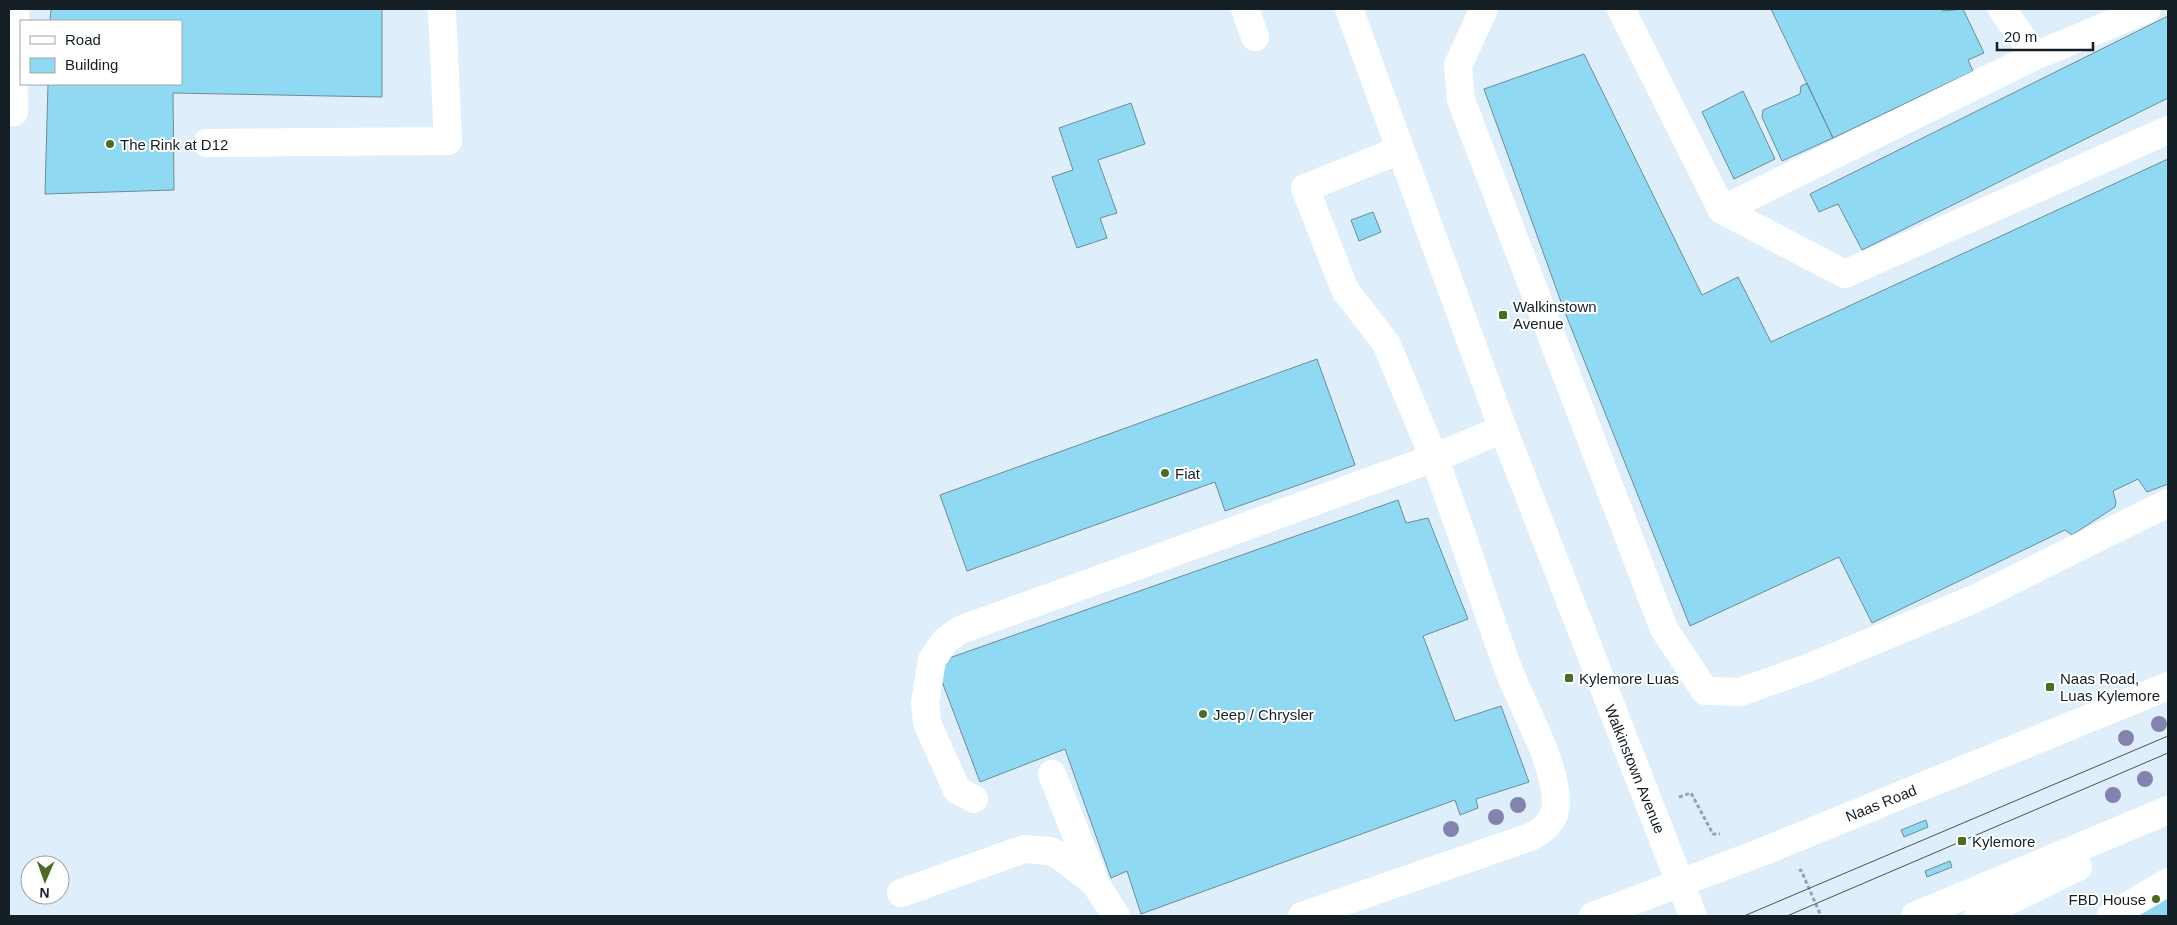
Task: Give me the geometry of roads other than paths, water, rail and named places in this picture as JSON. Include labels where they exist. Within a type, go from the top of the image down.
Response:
[{"type":"main road","points":[[14,112],[15,9]]},
{"type":"main road","points":[[207,143],[448,141],[442,9]]},
{"type":"main road","points":[[1245,9],[1255,37]]},
{"type":"main road","name":"Walkinstown Avenue","points":[[1349,9],[1503,429],[1693,916]]},
{"type":"main road","points":[[1484,9],[1458,65],[1461,100],[1664,629],[1705,691],[1740,692],[1808,668],[1974,599],[2168,503]]},
{"type":"main road","points":[[1622,9],[1722,210],[1844,274],[2168,130]]},
{"type":"main road","points":[[2002,9],[2035,56]]},
{"type":"main road","points":[[1722,210],[2035,56],[2148,9]]},
{"type":"main road","points":[[1302,916],[1530,838],[1542,831],[1550,821],[1556,806],[1555,787],[1546,761],[1510,672],[1434,458],[1386,343],[1345,290],[1305,188],[1400,150]]},
{"type":"main road","points":[[974,799],[957,790],[927,723],[924,704],[932,660],[945,641],[960,630],[1434,458],[1503,429]]},
{"type":"main road","name":"Naas Road","points":[[1593,916],[1680,884],[2168,686]]},
{"type":"main road","points":[[1052,774],[1095,883],[1116,916]]},
{"type":"main road","points":[[1915,916],[2168,810]]},
{"type":"main road","points":[[1978,916],[2101,857],[2168,810]]},
{"type":"main road","points":[[901,894],[1030,848],[1055,853],[1095,883]]},
{"type":"main road","points":[[2111,916],[2168,882]]},
{"type":"tram line","points":[[1744,916],[2168,736]]},
{"type":"tram line","points":[[1787,916],[2168,753]]},
{"type":"place","name":"The Rink at D12","points":[[110,144]]},
{"type":"place","name":"Walkinstown Avenue","points":[[1503,315]]},
{"type":"place","name":"Fiat","points":[[1165,473]]},
{"type":"place","name":"Kylemore Luas","points":[[1569,678]]},
{"type":"place","name":"Naas Road, Luas Kylemore","points":[[2050,687]]},
{"type":"place","name":"Jeep / Chrysler","points":[[1203,714]]},
{"type":"place","name":"Kylemore","points":[[1962,841]]},
{"type":"place","name":"FBD House","points":[[2156,899]]}]
